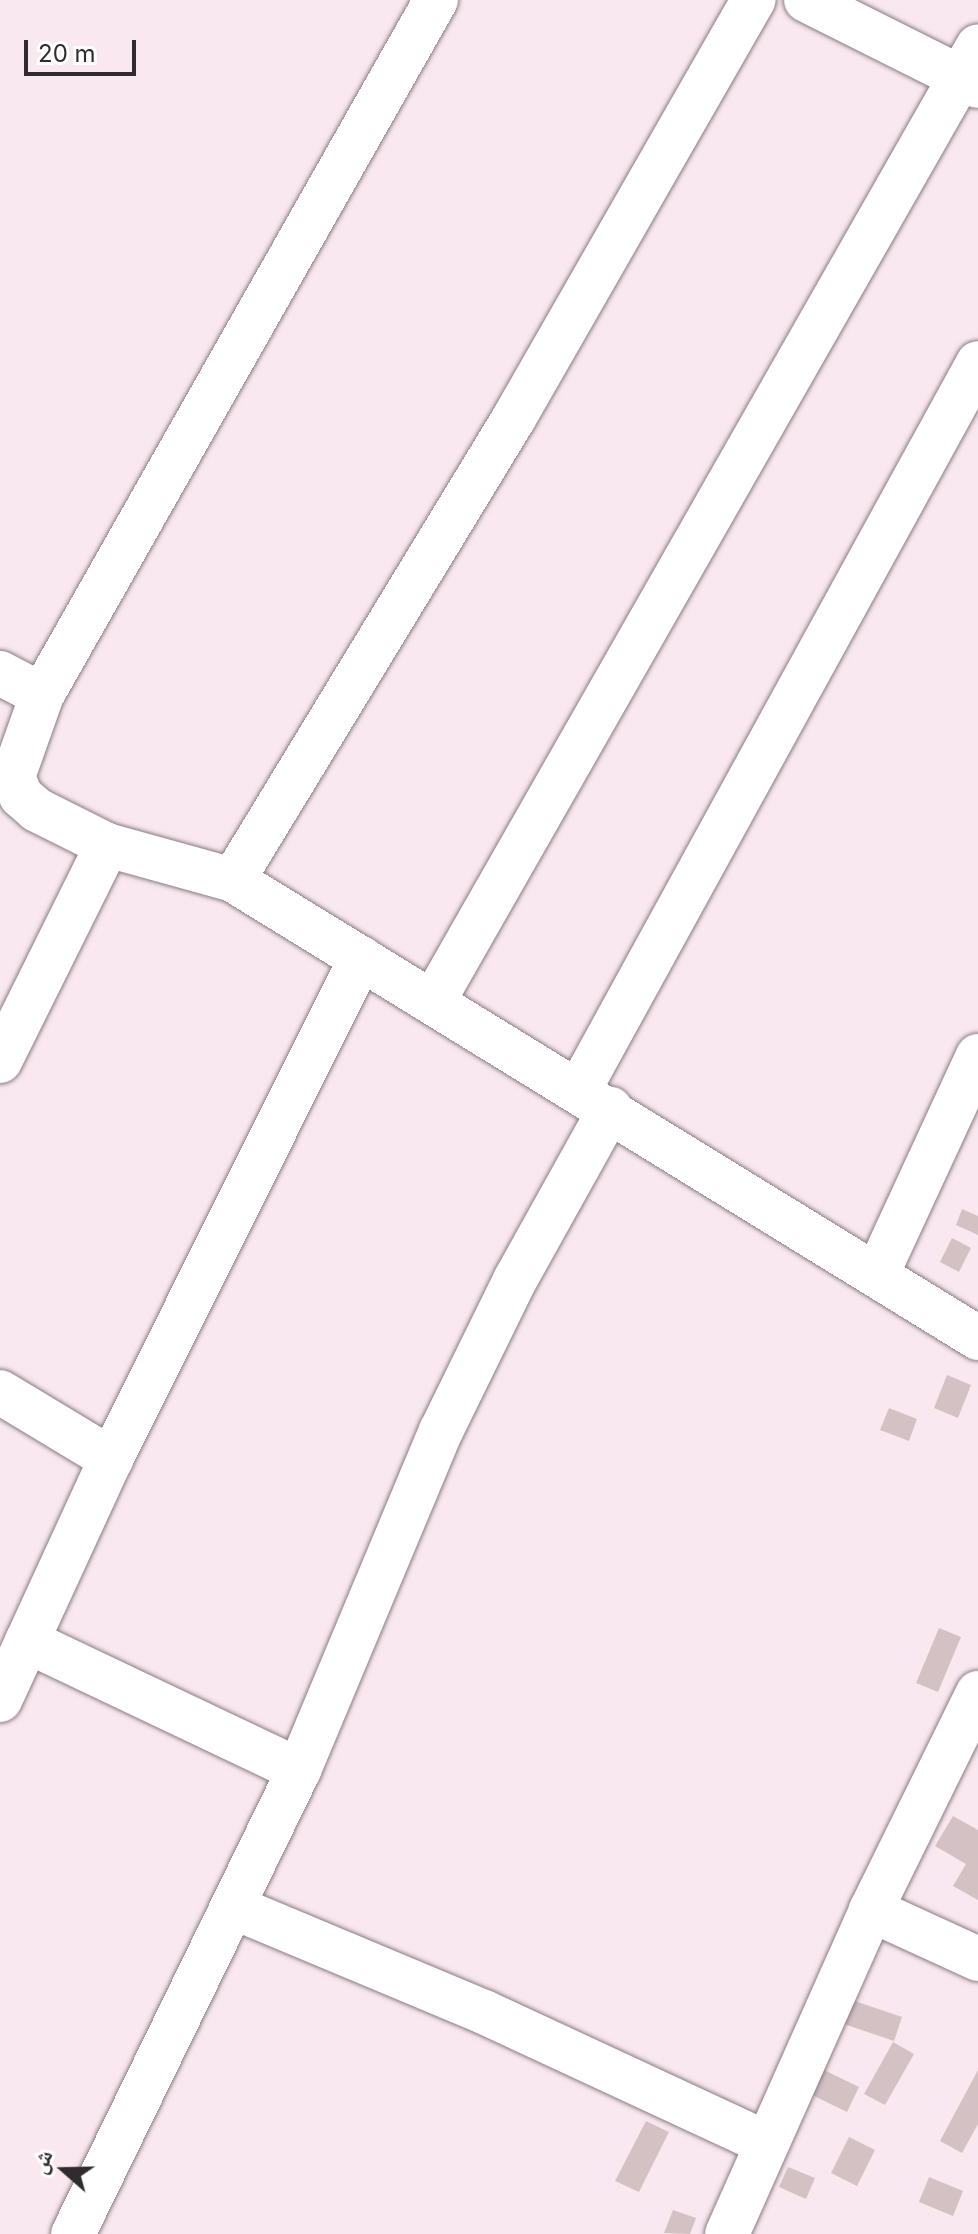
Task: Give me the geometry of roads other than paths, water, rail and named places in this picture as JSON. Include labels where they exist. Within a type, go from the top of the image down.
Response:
[{"type":"street","points":[[436,0],[42,695],[17,754],[13,777],[17,787],[37,810],[107,845],[233,880],[878,1272],[978,1338]]},
{"type":"street","points":[[233,880],[514,418],[753,0]]},
{"type":"street","points":[[433,1002],[972,70],[806,0]]},
{"type":"street","points":[[73,2234],[299,1770],[441,1431],[515,1280],[594,1100],[978,363]]},
{"type":"street","points":[[0,673],[42,695]]},
{"type":"street","points":[[0,1061],[107,845]]},
{"type":"street","points":[[0,1700],[111,1459],[361,958]]},
{"type":"street","points":[[878,1272],[978,1056]]},
{"type":"street","points":[[0,1392],[111,1459]]},
{"type":"street","points":[[27,1641],[299,1770]]},
{"type":"street","points":[[727,2234],[871,1910],[978,1693]]},
{"type":"street","points":[[233,1907],[484,2012],[766,2143]]},
{"type":"street","points":[[871,1910],[978,1959]]}]
